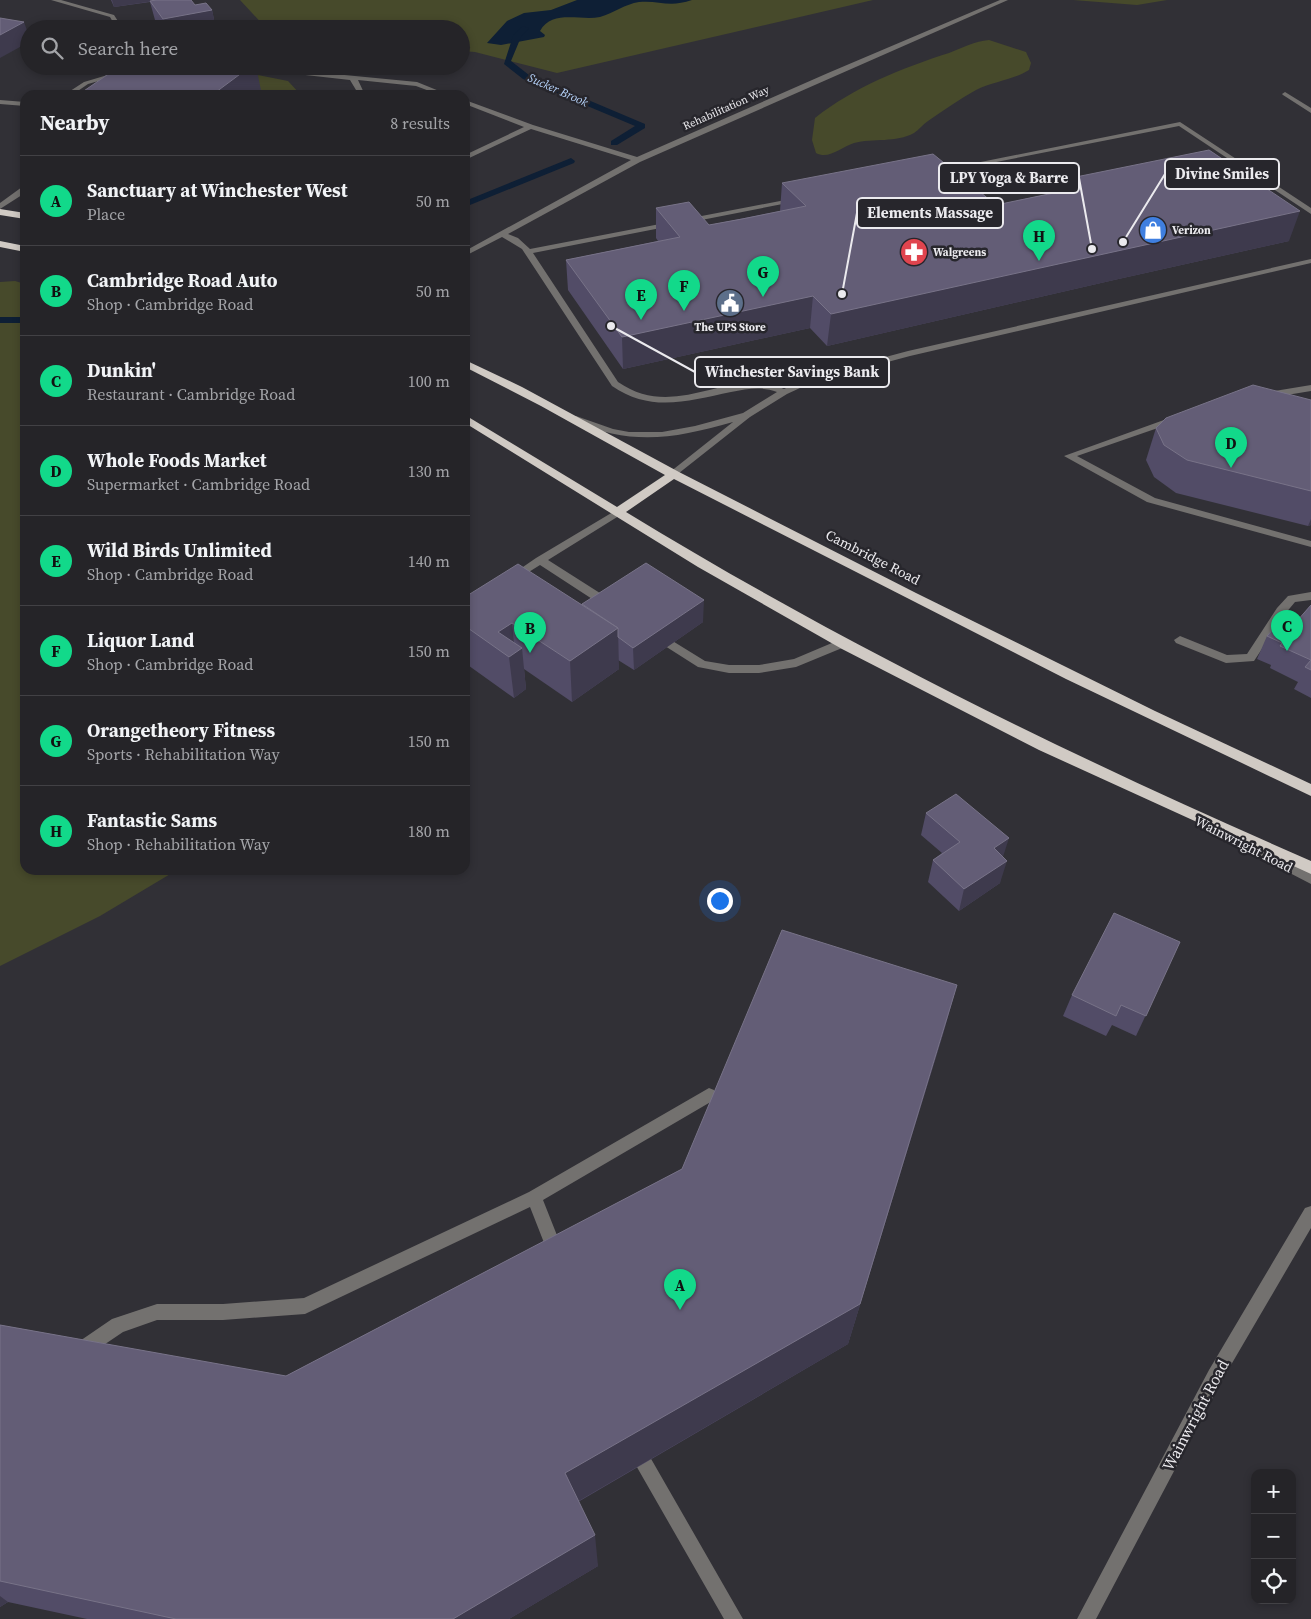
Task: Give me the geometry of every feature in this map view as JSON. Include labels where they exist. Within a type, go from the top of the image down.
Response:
[{"type":"highway","points":[[0,212],[20,215]]},
{"type":"highway","points":[[0,244],[20,247]]},
{"type":"highway","name":"Cambridge Road","points":[[470,366],[674,474],[973,626],[1311,790]]},
{"type":"highway","points":[[470,421],[781,610],[843,643],[1178,810],[1311,868]]},
{"type":"highway","points":[[618,512],[674,474]]},
{"type":"street","points":[[54,0],[112,16],[114,20]]},
{"type":"street","name":"Rehabilitation Way","points":[[470,251],[637,160],[830,74],[1005,0]]},
{"type":"street","points":[[76,90],[94,80],[115,75]]},
{"type":"street","points":[[322,75],[418,84],[433,90]]},
{"type":"street","points":[[353,78],[359,90]]},
{"type":"street","points":[[1285,94],[1311,111]]},
{"type":"street","points":[[0,102],[20,104]]},
{"type":"street","points":[[470,104],[530,127],[637,160]]},
{"type":"street","points":[[927,174],[1180,124],[1311,212]]},
{"type":"street","points":[[470,155],[530,127]]},
{"type":"street","points":[[0,206],[20,192]]},
{"type":"street","points":[[528,252],[810,196]]},
{"type":"street","points":[[501,234],[519,242],[528,252],[615,384],[624,392],[639,399],[657,400],[756,386],[772,387],[784,392]]},
{"type":"street","points":[[674,474],[746,415],[784,392],[810,380],[908,354],[1311,261]]},
{"type":"street","points":[[1262,395],[1311,388]]},
{"type":"street","points":[[565,416],[613,432],[640,435],[670,434],[746,415]]},
{"type":"street","points":[[1187,415],[1069,456],[1151,500],[1311,544]]},
{"type":"street","points":[[498,586],[618,512]]},
{"type":"street","points":[[540,560],[621,612]]},
{"type":"street","points":[[1180,640],[1226,659],[1250,658],[1281,611],[1292,599],[1311,596]]},
{"type":"street","points":[[645,627],[702,664],[729,669],[759,669],[796,663],[843,643]]},
{"type":"street","name":"Wainwright Road","points":[[1178,810],[1311,879]]},
{"type":"street","points":[[71,1357],[118,1325],[156,1312],[223,1312],[305,1306],[534,1197],[709,1095]]},
{"type":"street","points":[[534,1197],[561,1267]]},
{"type":"street","name":"Wainwright Road","points":[[1086,1619],[1215,1376],[1311,1214]]},
{"type":"street","points":[[644,1463],[734,1619]]},
{"type":"green space","points":[[240,0],[873,0],[557,73],[470,52],[470,20],[259,20]]},
{"type":"green space","points":[[1073,0],[1167,0],[1137,5]]},
{"type":"green space","points":[[989,40],[1026,52],[1031,63],[1029,70],[976,90],[907,136],[854,143],[826,155],[816,153],[812,140],[815,118],[830,107],[862,88],[896,72],[974,43]]},
{"type":"green space","points":[[247,75],[258,75],[288,81],[296,90],[243,90]]},
{"type":"green space","points":[[0,282],[20,282],[20,875],[169,875],[100,916],[0,966]]},
{"type":"water","points":[[577,0],[692,0],[670,4],[639,2],[600,17],[559,18],[545,24],[540,31],[545,35],[544,37],[501,45],[487,43],[507,21],[524,13],[551,10]]},
{"type":"building","points":[[191,0],[195,5],[206,3],[212,10],[163,19],[150,1]]},
{"type":"building","points":[[0,18],[20,21],[20,24],[0,35]]},
{"type":"building","points":[[107,75],[239,75],[219,90],[85,90]]},
{"type":"building","points":[[1209,150],[1300,211],[831,314],[813,296],[622,337],[566,260],[680,237],[656,208],[689,202],[709,225],[742,219],[806,206],[782,183],[933,154],[996,205],[1078,188],[1066,179]]},
{"type":"building","points":[[1253,385],[1311,400],[1311,491],[1187,460],[1164,445],[1156,428],[1166,418]]},
{"type":"building","points":[[646,563],[704,600],[633,648],[618,637],[618,628],[582,604]]},
{"type":"building","points":[[518,564],[618,628],[570,661],[512,623],[498,632],[522,648],[509,657],[470,630],[470,594]]},
{"type":"building","points":[[1311,605],[1311,660],[1280,646],[1282,643],[1267,636],[1285,616],[1297,621]]},
{"type":"building","points":[[1311,660],[1311,670],[1305,667]]},
{"type":"building","points":[[956,794],[1009,838],[994,848],[1007,861],[964,889],[933,860],[960,842],[926,813]]},
{"type":"building","points":[[1114,913],[1180,942],[1146,1016],[1121,1005],[1116,1016],[1072,995]]},
{"type":"building","points":[[782,930],[957,985],[860,1304],[565,1473],[595,1535],[453,1619],[176,1619],[0,1581],[0,1325],[286,1376],[682,1169]]},
{"type":"waterway","name":"Sucker Brook","points":[[525,28],[517,36],[507,62],[526,77],[642,126],[614,143]]},
{"type":"waterway","name":"Sucker Brook","points":[[470,202],[571,161]]},
{"type":"waterway","name":"Sucker Brook","points":[[0,320],[20,320]]},
{"type":"place","name":"Verizon","points":[[1153,230]]},
{"type":"place","name":"Divine Smiles","points":[[1123,242]]},
{"type":"place","name":"LPY Yoga & Barre","points":[[1092,249]]},
{"type":"place","name":"Walgreens","points":[[914,252]]},
{"type":"place","name":"Fantastic Sams","points":[[1039,261]]},
{"type":"place","name":"Elements Massage","points":[[842,294]]},
{"type":"place","name":"Orangetheory Fitness","points":[[763,297]]},
{"type":"place","name":"The UPS Store","points":[[730,303]]},
{"type":"place","name":"Liquor Land","points":[[684,311]]},
{"type":"place","name":"Wild Birds Unlimited","points":[[641,320]]},
{"type":"place","name":"Winchester Savings Bank","points":[[611,326]]},
{"type":"place","name":"Whole Foods Market","points":[[1231,468]]},
{"type":"place","name":"Dunkin'","points":[[1287,651]]},
{"type":"place","name":"Cambridge Road Auto","points":[[530,653]]},
{"type":"place","name":"Sanctuary at Winchester West","points":[[680,1310]]}]
